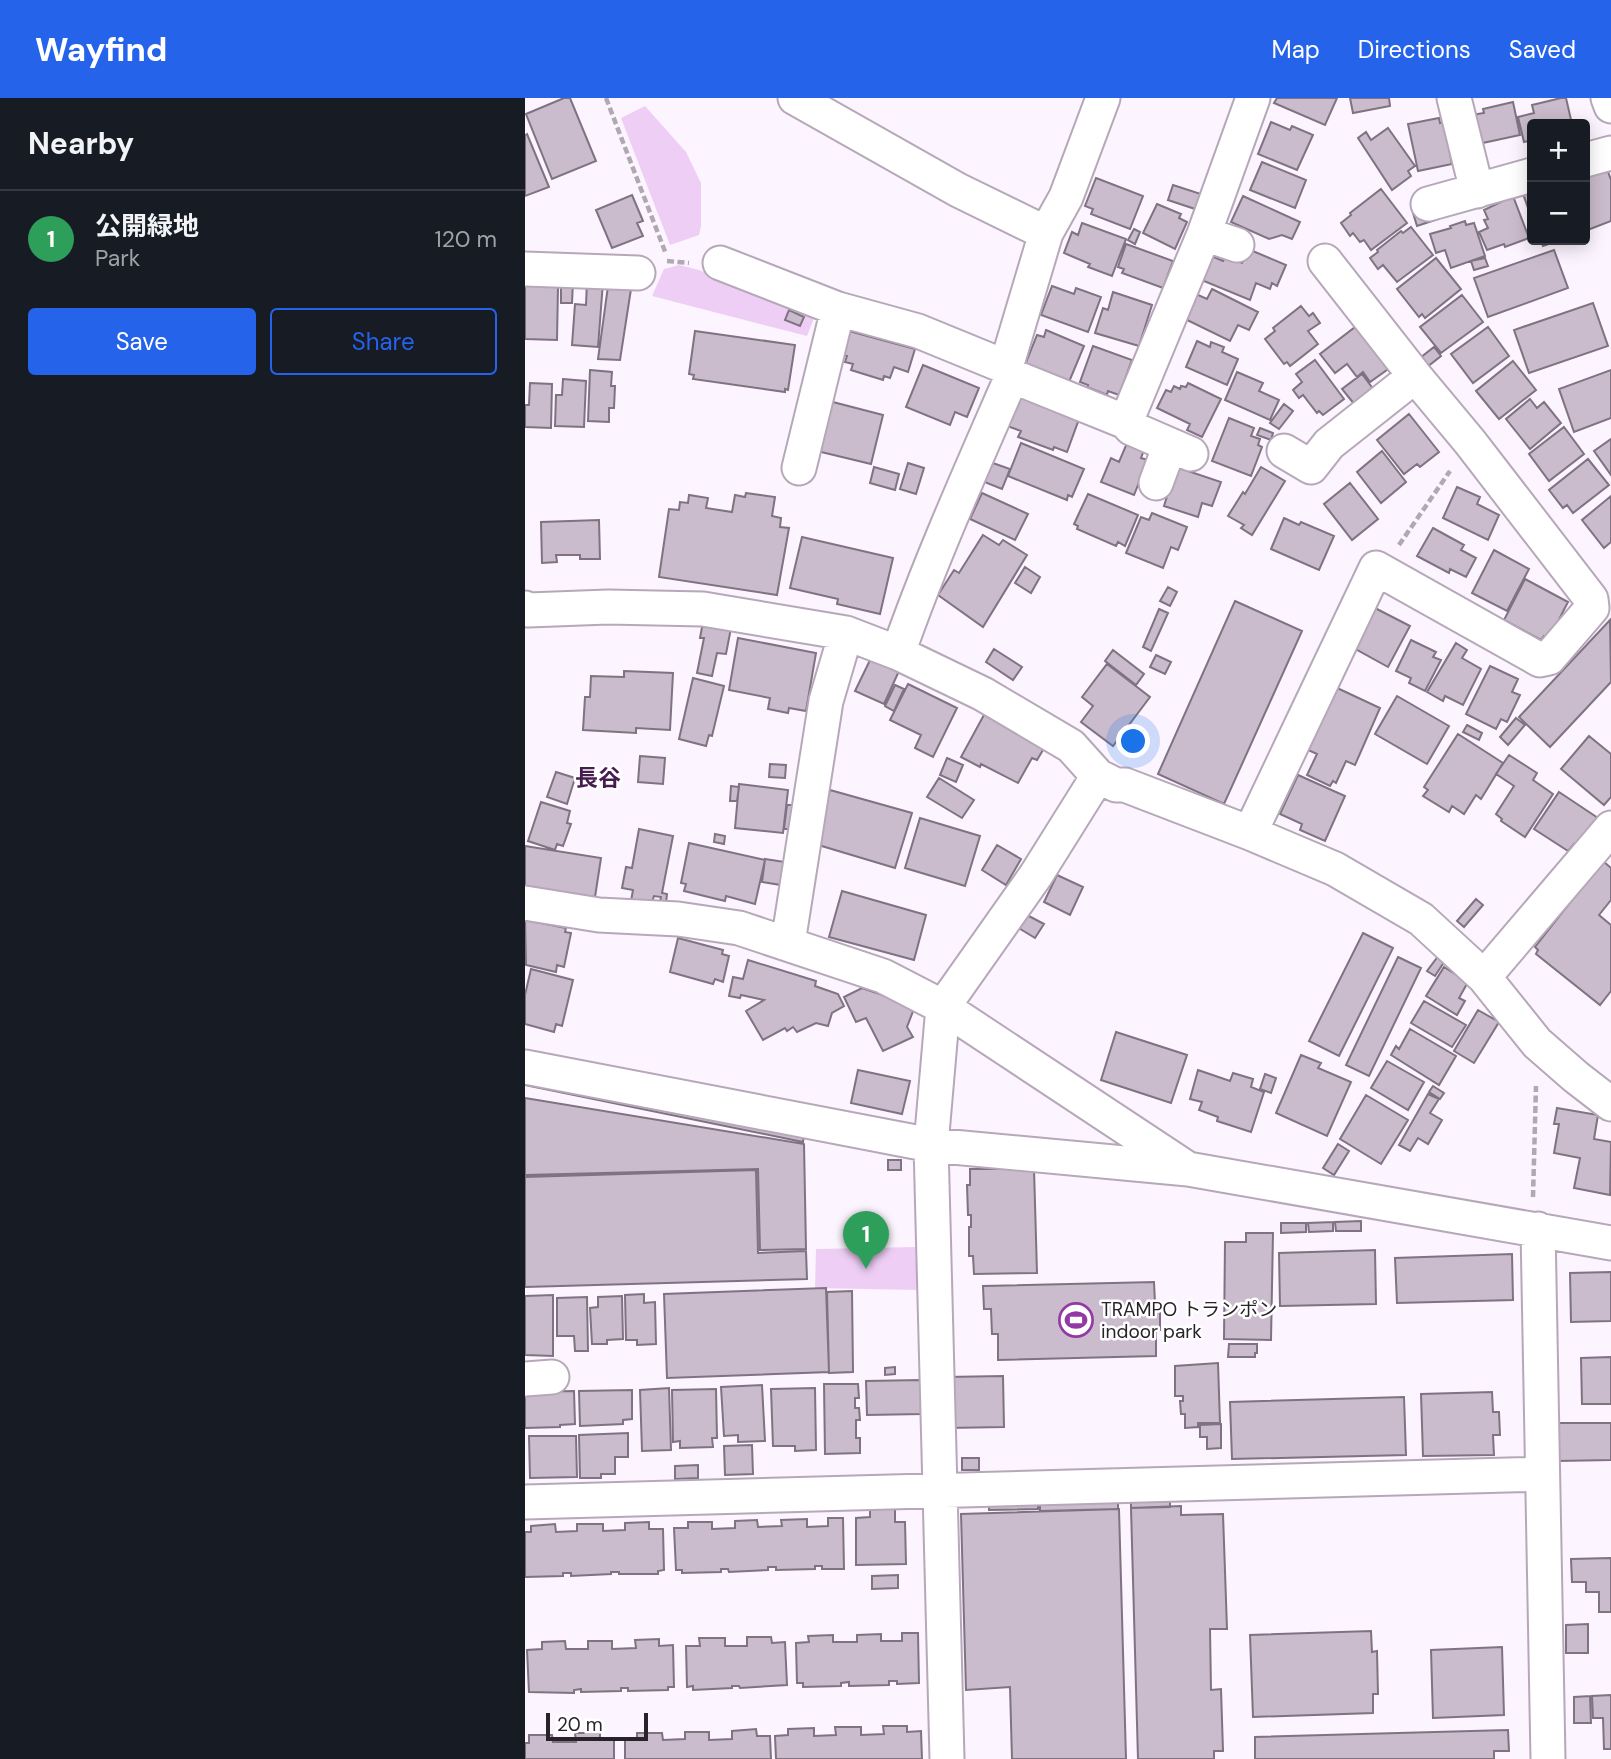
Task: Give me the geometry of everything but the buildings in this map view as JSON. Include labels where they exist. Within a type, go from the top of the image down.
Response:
[{"type":"street","points":[[795,98],[958,190],[1046,233]]},
{"type":"street","points":[[898,653],[942,535],[1009,372],[1046,233],[1066,197],[1103,98]]},
{"type":"street","points":[[1126,422],[1204,234],[1253,98]]},
{"type":"street","points":[[1454,98],[1477,191]]},
{"type":"street","points":[[1608,98],[1611,106]]},
{"type":"street","points":[[1590,159],[1611,153]]},
{"type":"street","points":[[1428,204],[1527,176]]},
{"type":"street","points":[[1204,234],[1237,245]]},
{"type":"street","points":[[720,263],[838,309],[918,331],[1126,422],[1131,428],[1181,450],[1156,483]]},
{"type":"street","points":[[525,270],[653,267]]},
{"type":"street","points":[[1250,833],[1376,568],[1540,660],[1549,658],[1592,608],[1591,599],[1470,442],[1332,282]]},
{"type":"street","points":[[799,468],[838,309]]},
{"type":"street","points":[[1298,468],[1415,376]]},
{"type":"street","points":[[525,608],[703,609],[846,633],[898,653],[983,694],[1053,734],[1071,746],[1098,776],[1116,785],[1125,785],[1250,833],[1335,869],[1421,919],[1484,977],[1537,1043],[1611,1104]]},
{"type":"street","points":[[788,943],[826,701],[846,633]]},
{"type":"street","points":[[947,1759],[931,1145],[943,1007],[1051,829],[1098,776]]},
{"type":"street","points":[[1484,977],[1611,828]]},
{"type":"street","points":[[525,903],[599,915],[678,919],[739,928],[883,976],[943,1007],[1188,1169]]},
{"type":"street","points":[[525,1067],[931,1145],[1188,1169],[1611,1243]]},
{"type":"street","points":[[1535,1229],[1548,1759]]},
{"type":"street","points":[[525,1502],[1542,1474]]},
{"type":"path","points":[[606,98],[653,267],[720,263]]},
{"type":"path","points":[[1381,572],[1470,442]]},
{"type":"path","points":[[1535,1229],[1537,1043]]},
{"type":"shaded area","points":[[645,106],[686,152],[701,183],[699,235],[670,245],[621,118]]},
{"type":"shaded area","points":[[679,265],[699,270],[814,318],[807,336],[652,296],[664,269]]},
{"type":"shaded area","points":[[916,1247],[917,1290],[815,1288],[816,1249]]},
{"type":"place","name":"公開緑地","points":[[866,1269]]},
{"type":"place","name":"TRAMPO トランポン indoor park","points":[[1076,1320]]},
{"type":"district","name":"長谷","points":[[598,778]]}]
